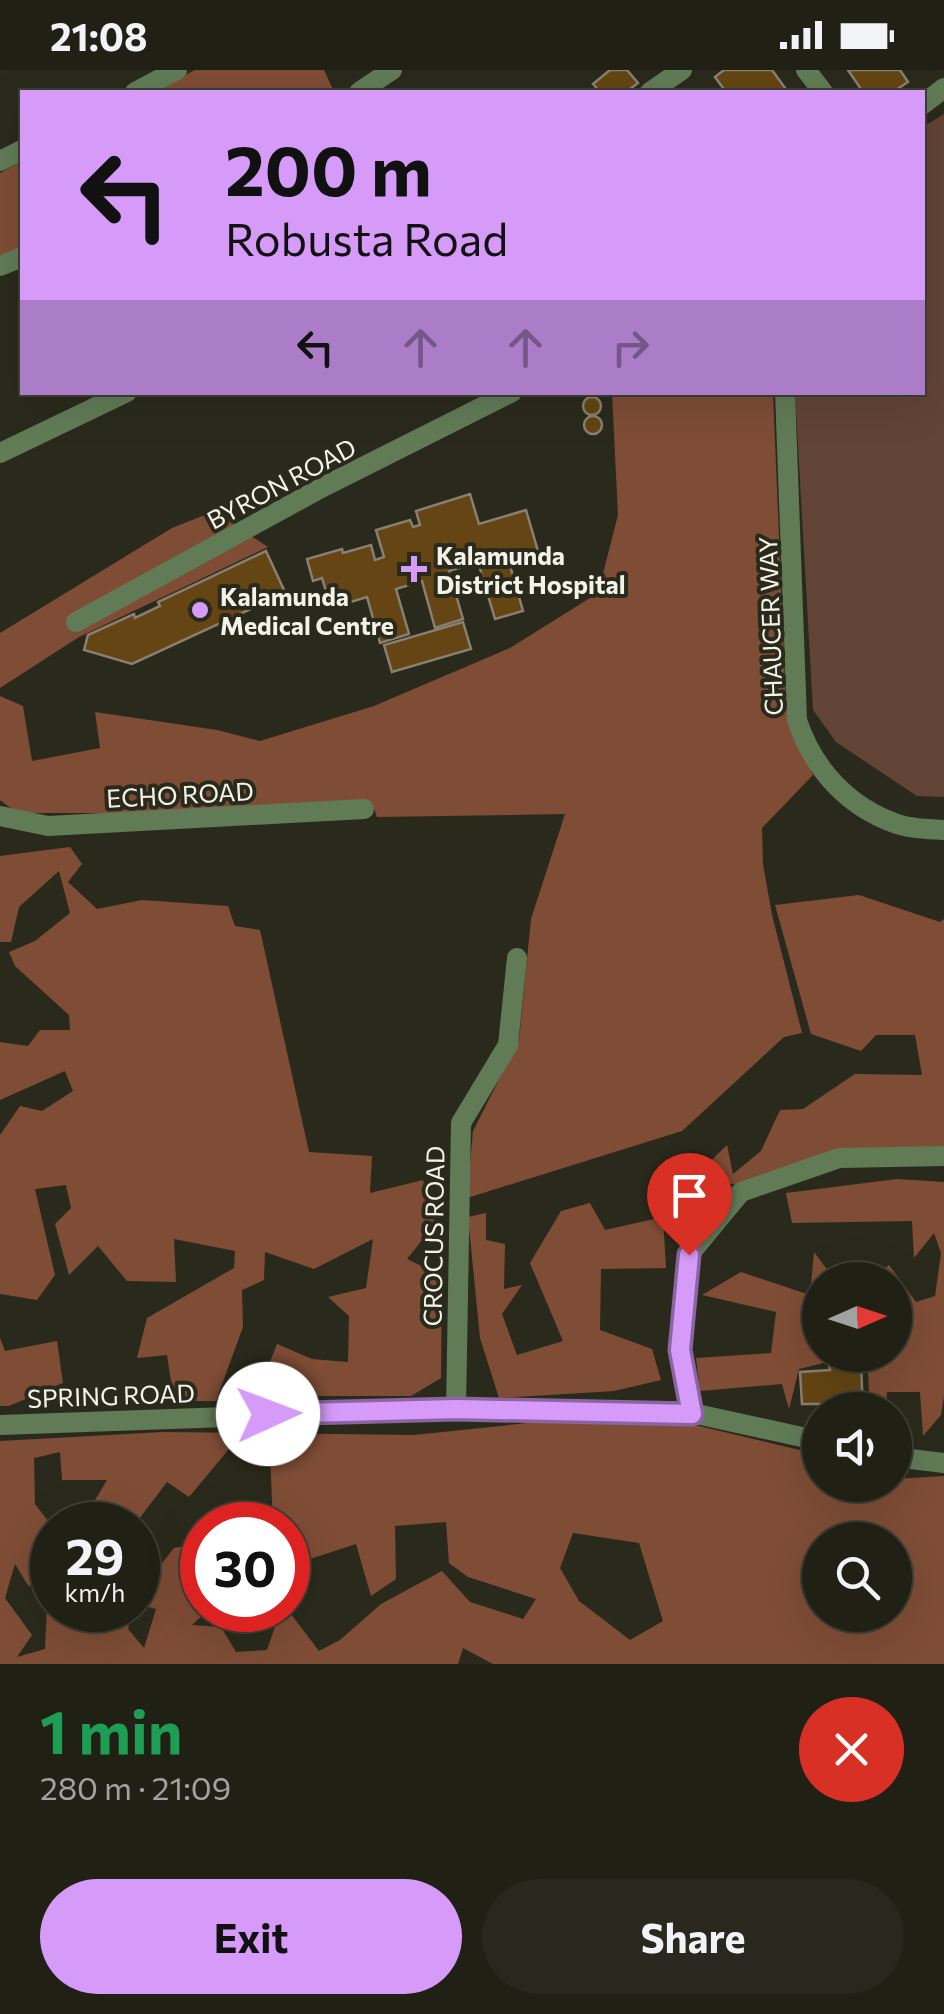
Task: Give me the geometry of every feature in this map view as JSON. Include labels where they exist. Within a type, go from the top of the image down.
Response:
[{"type":"street","points":[[139,90],[177,70]]},
{"type":"street","points":[[362,90],[392,70]]},
{"type":"street","points":[[653,90],[682,70]]},
{"type":"street","points":[[806,70],[821,90]]},
{"type":"street","points":[[0,454],[121,395]]},
{"type":"street","name":"BYRON ROAD","points":[[76,622],[324,487],[508,395]]},
{"type":"street","name":"CHAUCER WAY","points":[[785,395],[797,720],[806,745],[833,784],[862,808],[900,826],[944,830]]},
{"type":"street","name":"ECHO ROAD","points":[[0,816],[48,826],[364,809]]},
{"type":"street","name":"CROCUS ROAD","points":[[456,1409],[461,1123],[508,1045],[516,958]]},
{"type":"street","points":[[692,1414],[680,1350],[689,1255],[741,1192],[839,1158],[944,1156]]},
{"type":"street","name":"SPRING ROAD","points":[[0,1424],[456,1409],[692,1414],[802,1437]]},
{"type":"street","points":[[912,1459],[944,1463]]},
{"type":"shaded area","points":[[195,70],[324,70],[333,90],[156,90]]},
{"type":"shaded area","points":[[944,114],[944,797],[917,796],[836,742],[813,710],[795,395],[925,395],[925,126]]},
{"type":"shaded area","points":[[20,162],[20,250],[0,260],[0,173]]},
{"type":"shaded area","points":[[612,395],[773,395],[786,705],[792,735],[813,775],[762,828],[763,864],[802,1033],[784,1037],[682,1131],[467,1198],[473,1131],[519,1040],[531,919],[565,814],[377,817],[372,803],[364,801],[109,813],[17,813],[0,800],[0,696],[23,706],[32,761],[100,748],[95,712],[217,730],[260,741],[374,706],[510,648],[598,593],[618,515]]},
{"type":"shaded area","points":[[220,509],[236,526],[268,547],[79,637],[0,688],[0,633],[172,528]]},
{"type":"shaded area","points":[[70,847],[82,864],[68,882],[97,909],[142,900],[228,906],[235,926],[260,930],[309,1152],[372,1156],[370,1193],[423,1180],[435,1224],[407,1259],[442,1276],[441,1378],[411,1396],[308,1396],[269,1364],[277,1344],[312,1359],[348,1362],[349,1316],[328,1297],[366,1288],[373,1239],[314,1269],[265,1252],[264,1280],[242,1290],[243,1327],[216,1401],[174,1401],[167,1355],[137,1358],[147,1318],[234,1268],[235,1251],[174,1239],[176,1282],[127,1281],[98,1246],[69,1275],[55,1224],[71,1208],[66,1185],[35,1189],[55,1275],[37,1300],[0,1294],[0,1135],[20,1106],[42,1111],[73,1091],[65,1071],[0,1100],[0,1042],[28,1046],[40,1030],[70,1030],[69,1015],[15,966],[9,952],[35,941],[70,913],[59,871],[19,907],[11,942],[0,942],[0,856]]},
{"type":"shaded area","points":[[859,895],[940,922],[944,919],[944,1147],[743,1184],[687,1184],[727,1145],[733,1174],[761,1151],[780,1110],[803,1109],[855,1074],[922,1075],[915,1035],[876,1035],[861,1051],[811,1034],[775,905]]},
{"type":"shaded area","points":[[897,1179],[944,1182],[944,1396],[941,1415],[923,1436],[920,1392],[869,1392],[868,1372],[912,1372],[912,1297],[916,1302],[935,1296],[941,1253],[934,1233],[914,1258],[912,1221],[792,1223],[786,1193]]},
{"type":"shaded area","points":[[590,1203],[605,1230],[663,1217],[666,1268],[601,1269],[600,1330],[652,1349],[661,1380],[614,1391],[499,1398],[480,1338],[468,1217],[486,1213],[486,1240],[505,1244],[504,1289],[522,1285],[502,1314],[517,1355],[563,1341],[530,1263],[561,1211]]},
{"type":"shaded area","points":[[741,1272],[802,1292],[802,1368],[789,1409],[782,1384],[700,1391],[696,1358],[771,1353],[776,1312],[702,1295]]},
{"type":"shaded area","points":[[0,1338],[5,1351],[57,1341],[63,1383],[9,1406],[0,1406]]},
{"type":"shaded area","points":[[674,1420],[802,1451],[802,1502],[912,1502],[912,1478],[944,1476],[944,1664],[493,1664],[463,1648],[458,1664],[0,1664],[0,1441],[163,1432],[414,1435],[547,1421]],"holes":[[[573,1533],[639,1543],[663,1621],[630,1640],[579,1601],[560,1568]]]},
{"type":"building","points":[[610,70],[627,70],[638,83],[629,90],[598,90],[593,84]]},
{"type":"building","points":[[724,70],[772,70],[787,90],[725,90],[715,77]]},
{"type":"building","points":[[848,70],[900,70],[908,82],[896,90],[862,90]]},
{"type":"building","points":[[592,397],[601,406],[592,415],[583,406]]},
{"type":"building","points":[[593,416],[602,425],[593,434],[584,425]]},
{"type":"building","points":[[470,494],[479,524],[526,510],[540,558],[521,564],[518,552],[507,555],[523,611],[495,619],[478,562],[449,571],[463,619],[435,628],[422,581],[396,589],[409,634],[380,643],[367,597],[331,608],[322,578],[313,581],[307,559],[371,545],[375,560],[384,557],[376,530],[410,520],[413,527],[420,525],[416,511]]},
{"type":"building","name":"Kalamunda Medical Centre","points":[[266,551],[284,590],[260,596],[264,603],[132,664],[84,650],[88,635],[134,614],[135,618],[160,606],[158,602]]},
{"type":"building","points":[[463,622],[471,649],[392,672],[384,645]]},
{"type":"building","points":[[800,1372],[861,1372],[862,1392],[802,1392],[802,1404]]},
{"type":"place","name":"Kalamunda District Hospital","points":[[414,569]]},
{"type":"place","name":"Kalamunda Medical Centre","points":[[200,610]]},
{"type":"route","points":[[268,1414],[456,1409],[692,1414],[680,1350],[689,1255]]}]
